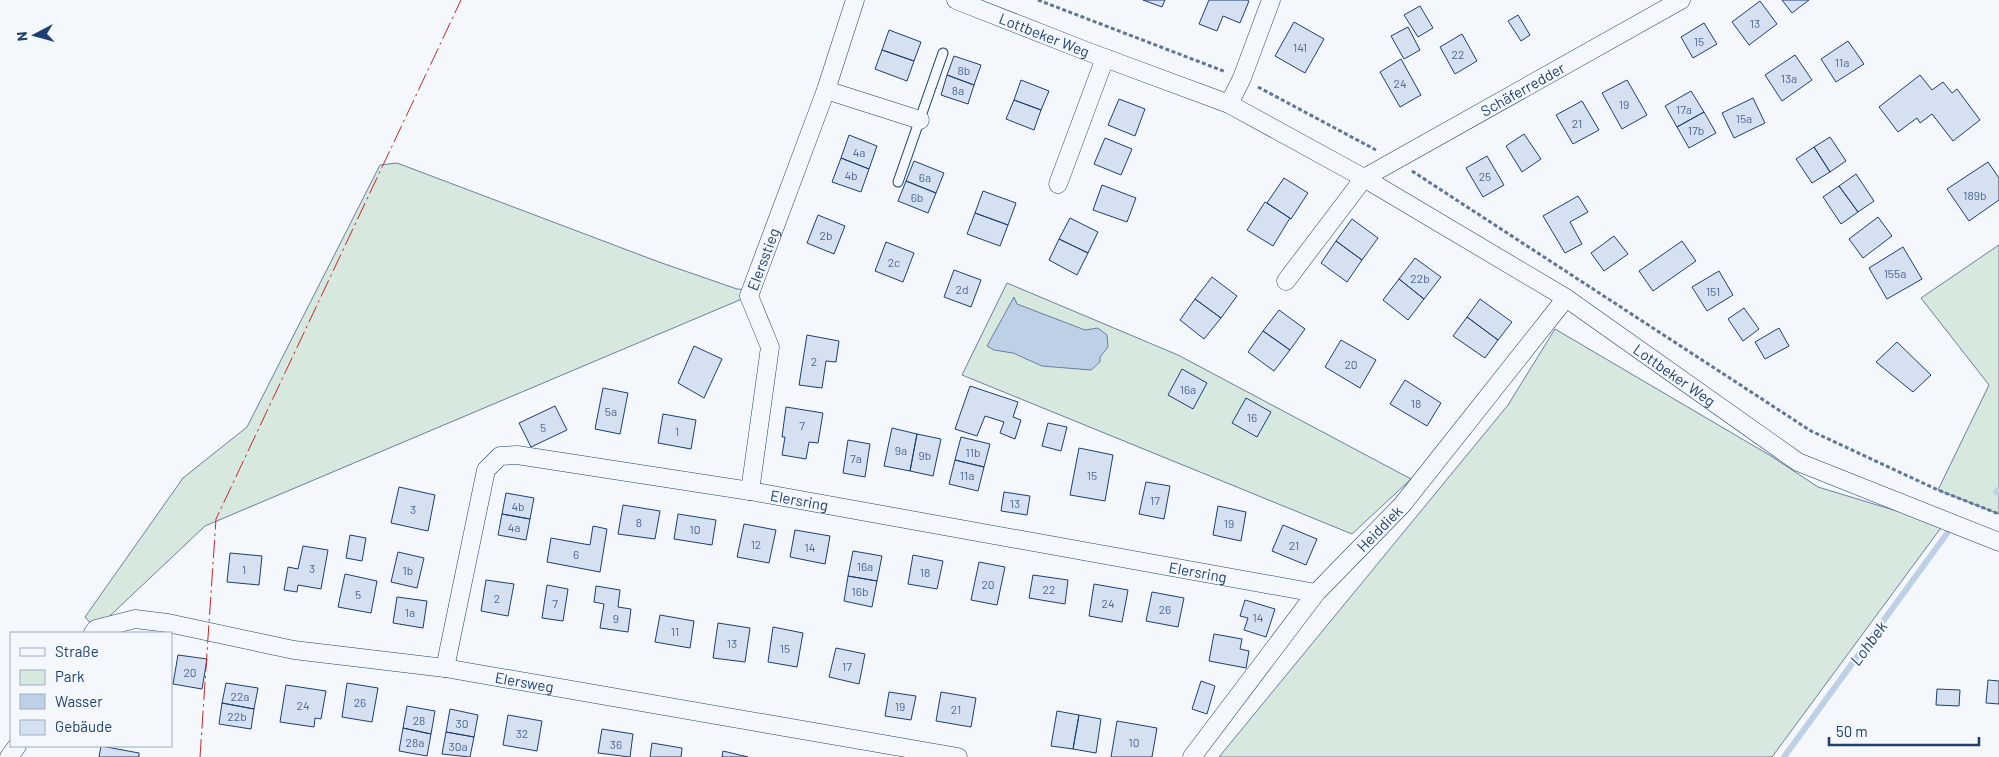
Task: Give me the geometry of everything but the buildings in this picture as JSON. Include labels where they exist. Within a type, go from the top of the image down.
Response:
[{"type":"street","name":"Elersstieg","points":[[750,491],[770,347],[749,296],[826,90],[855,0]]},
{"type":"street","name":"Lottbeker Weg","points":[[956,0],[1229,104],[1364,178],[1566,298],[1798,462],[1999,542]]},
{"type":"street","points":[[1229,104],[1242,78],[1271,0]]},
{"type":"street","name":"Schäferredder","points":[[1364,178],[1681,0]]},
{"type":"street","name":"Lottbeker Weg","points":[[1058,184],[1105,58]]},
{"type":"street","points":[[826,90],[920,120]]},
{"type":"street","points":[[1286,281],[1364,178]]},
{"type":"street","name":"Heiddiek","points":[[1192,757],[1316,593],[1402,504],[1566,298]]},
{"type":"street","name":"Elersring","points":[[445,668],[486,470],[500,456],[517,456],[750,491],[1316,593]]},
{"type":"street","name":"Elersweg","points":[[94,632],[96,629],[135,619],[168,623],[294,650],[445,668],[958,757]]},
{"type":"lane","points":[[898,182],[943,53]]},
{"type":"green space","points":[[397,163],[659,262],[737,289],[751,290],[749,296],[205,526],[96,629],[85,617],[183,478],[247,427],[380,165]]},
{"type":"green space","points":[[1999,245],[1999,514],[1938,490],[1989,385],[1921,298]]},
{"type":"green space","points":[[1007,283],[1178,355],[1411,479],[1352,534],[962,375]]},
{"type":"green space","points":[[1555,329],[1771,456],[1818,487],[1943,525],[1772,757],[1219,757],[1508,405]]},
{"type":"water","points":[[1014,297],[1017,304],[1085,330],[1098,328],[1107,335],[1108,347],[1100,357],[1100,362],[1091,370],[1042,366],[1013,353],[994,350],[987,346]]},
{"type":"waterway","name":"Lohbek","points":[[1784,757],[1951,528]]},
{"type":"power","points":[[200,757],[216,519],[461,0]]}]
